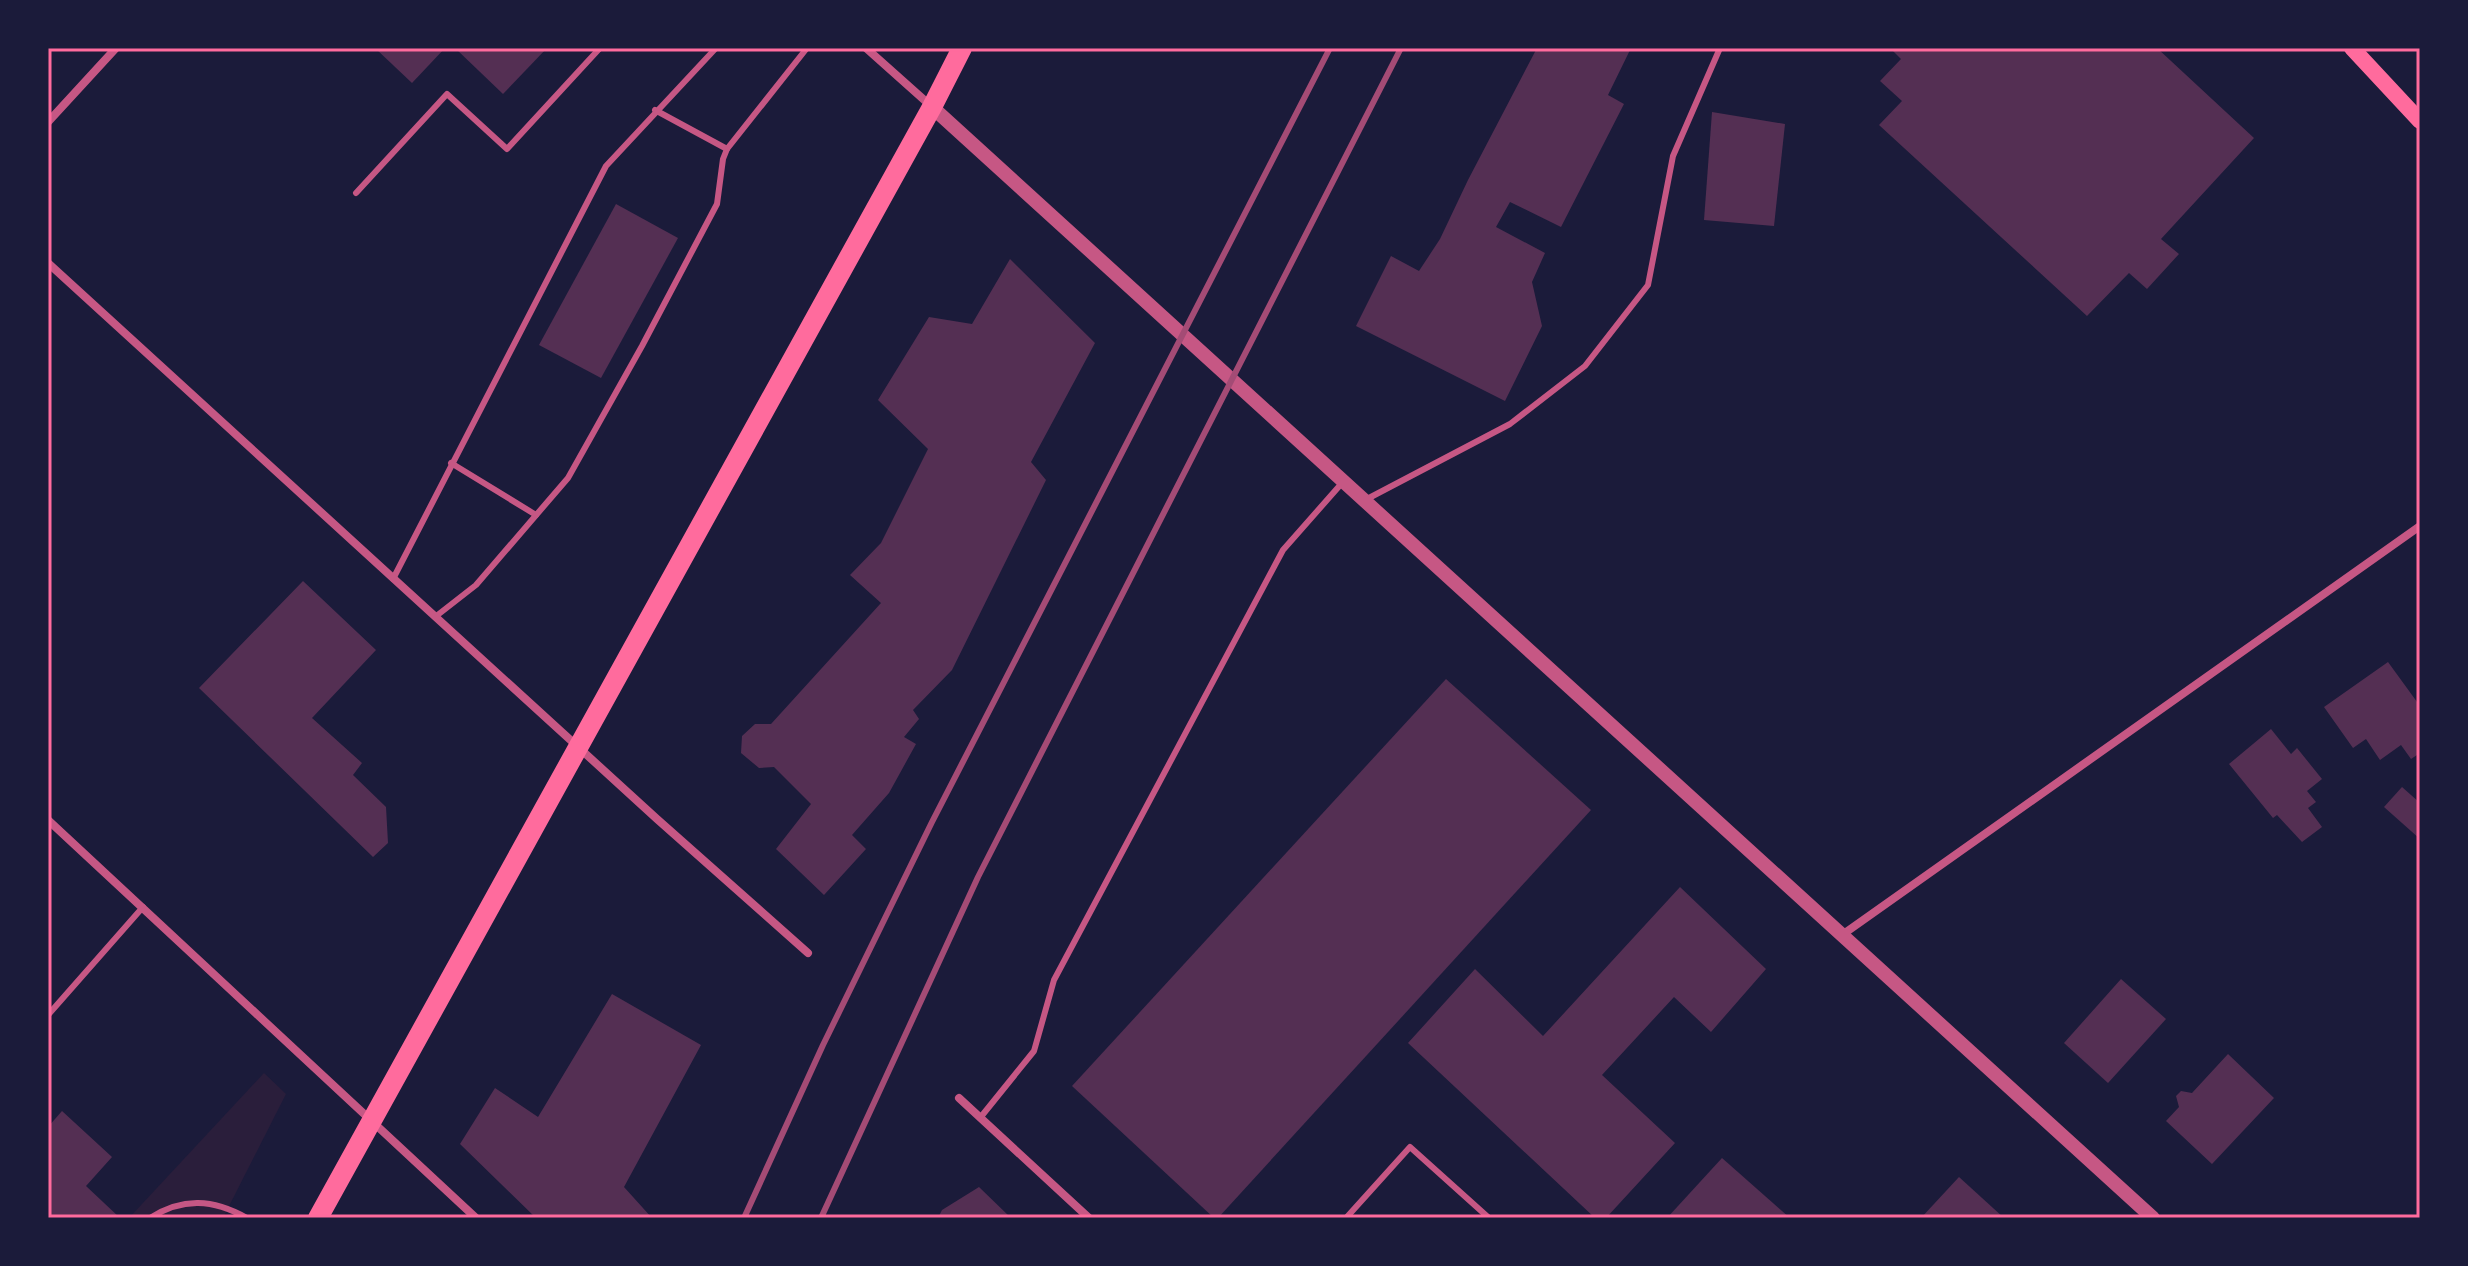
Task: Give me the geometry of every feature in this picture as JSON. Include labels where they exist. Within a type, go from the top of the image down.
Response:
[{"type":"main road","points":[[318,1218],[580,749],[962,48]]},
{"type":"main road","points":[[2352,48],[2420,121]]},
{"type":"street","points":[[48,122],[116,48]]},
{"type":"street","points":[[866,48],[2153,1218]]},
{"type":"street","points":[[48,263],[808,953]]},
{"type":"street","points":[[1842,935],[2420,526]]},
{"type":"street","points":[[48,820],[476,1218]]},
{"type":"street","points":[[959,1098],[1089,1218]]},
{"type":"lane","points":[[356,193],[447,94],[507,149],[600,48]]},
{"type":"lane","points":[[393,579],[606,166],[716,48]]},
{"type":"lane","points":[[435,617],[476,585],[568,478],[717,204],[727,149],[807,48]]},
{"type":"lane","points":[[1364,501],[1510,424],[1585,366],[1648,285],[1673,156],[1720,48]]},
{"type":"lane","points":[[655,110],[727,149]]},
{"type":"lane","points":[[451,463],[536,515]]},
{"type":"lane","points":[[980,1118],[1034,1051],[1054,980],[1283,550],[1343,482]]},
{"type":"lane","points":[[48,1015],[143,907]]},
{"type":"lane","points":[[1346,1218],[1410,1147],[1489,1218]]},
{"type":"lane","points":[[150,1218],[168,1207],[199,1201],[233,1210],[247,1218]]},
{"type":"shaded area","points":[[264,1073],[286,1094],[223,1218],[129,1218]]},
{"type":"building","points":[[375,48],[445,48],[412,83]]},
{"type":"building","points":[[455,48],[547,48],[503,94]]},
{"type":"building","points":[[1537,48],[1631,48],[1608,95],[1624,104],[1561,227],[1510,202],[1496,227],[1545,253],[1532,282],[1542,326],[1505,401],[1356,326],[1391,256],[1419,271],[1440,239]]},
{"type":"building","points":[[1890,48],[2157,48],[2254,138],[2161,239],[2179,254],[2147,289],[2129,273],[2087,316],[1879,125],[1902,101],[1880,81],[1901,59]]},
{"type":"building","points":[[1712,112],[1785,124],[1774,226],[1704,220]]},
{"type":"building","points":[[616,204],[678,238],[601,378],[539,345]]},
{"type":"building","points":[[1010,259],[1095,343],[1031,462],[1046,480],[952,670],[913,710],[919,719],[904,737],[916,744],[889,793],[852,835],[866,849],[824,895],[776,849],[811,804],[774,767],[759,768],[741,753],[742,736],[755,724],[771,724],[881,603],[850,575],[881,543],[928,449],[878,400],[929,317],[972,324]]},
{"type":"building","points":[[303,581],[376,650],[312,718],[362,763],[353,775],[386,807],[388,843],[373,857],[199,688]]},
{"type":"building","points":[[2388,662],[2420,706],[2420,753],[2411,759],[2401,745],[2380,760],[2366,739],[2353,748],[2324,707]]},
{"type":"building","points":[[1446,679],[1591,810],[1218,1218],[1214,1218],[1072,1086]]},
{"type":"building","points":[[2271,729],[2291,754],[2297,748],[2322,779],[2307,791],[2316,802],[2308,808],[2322,827],[2302,842],[2277,815],[2273,818],[2229,764]]},
{"type":"building","points":[[2402,787],[2420,803],[2420,839],[2384,807]]},
{"type":"building","points":[[1680,887],[1766,969],[1711,1032],[1674,997],[1602,1075],[1675,1143],[1606,1218],[1595,1218],[1408,1043],[1475,969],[1543,1036]]},
{"type":"building","points":[[2121,979],[2166,1019],[2108,1083],[2064,1043]]},
{"type":"building","points":[[612,994],[701,1045],[624,1187],[652,1218],[536,1218],[460,1144],[495,1088],[538,1117]]},
{"type":"building","points":[[2228,1054],[2274,1098],[2212,1164],[2166,1121],[2179,1107],[2176,1096],[2181,1091],[2192,1093]]},
{"type":"building","points":[[62,1111],[112,1157],[86,1186],[120,1218],[48,1218],[48,1127]]},
{"type":"building","points":[[1722,1158],[1790,1218],[1667,1218]]},
{"type":"building","points":[[1959,1177],[2004,1218],[1921,1218]]},
{"type":"building","points":[[979,1187],[1011,1218],[938,1218],[942,1210]]},
{"type":"railway","points":[[744,1218],[823,1045],[932,822],[1330,48]]},
{"type":"railway","points":[[821,1218],[978,877],[1401,48]]}]
